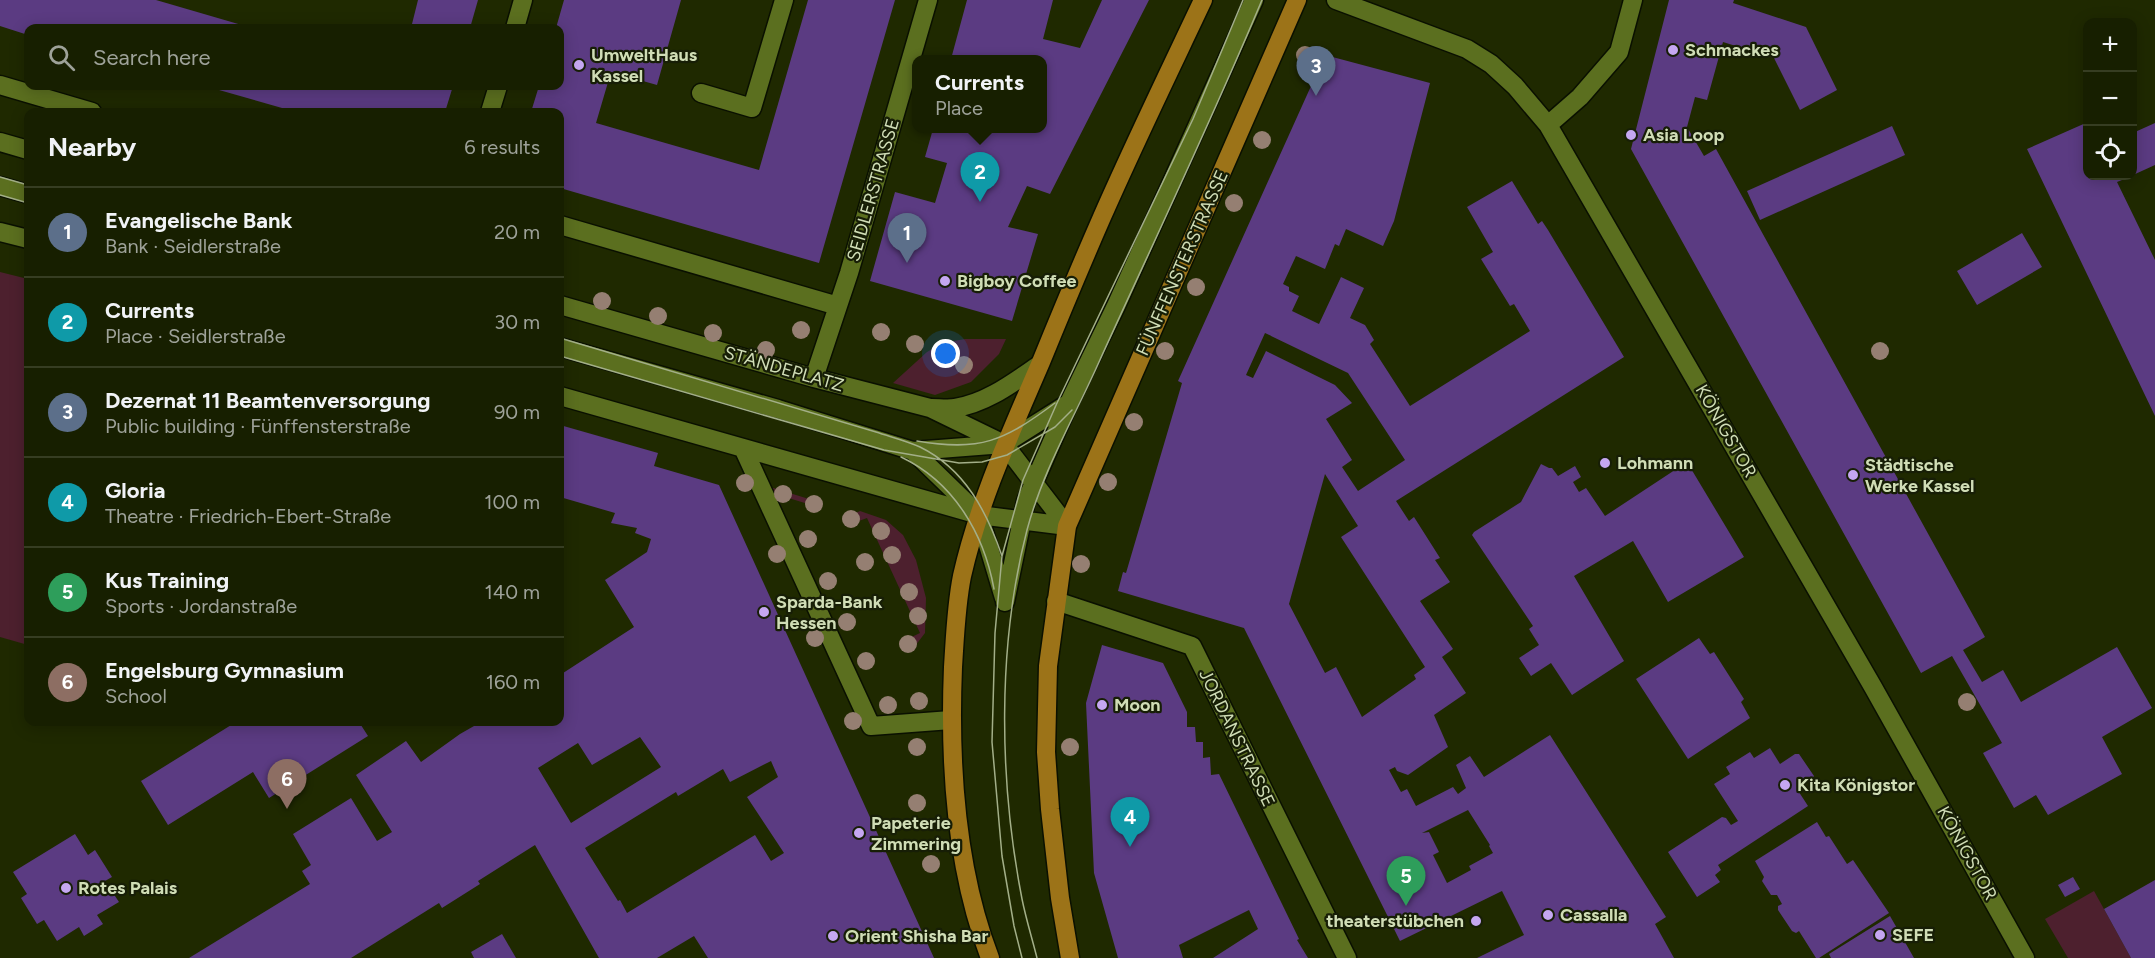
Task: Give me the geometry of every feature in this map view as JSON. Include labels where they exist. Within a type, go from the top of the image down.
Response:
[{"type":"main road","points":[[990,958],[972,903],[962,856],[951,720],[955,627],[962,577],[979,515],[1004,444],[1102,217],[1203,0]]},
{"type":"main road","name":"FÜNFFENSTERSTRASSE","points":[[1071,958],[1058,887],[1046,752],[1048,666],[1067,526],[1297,0]]},
{"type":"street","points":[[516,24],[523,0]]},
{"type":"street","points":[[701,93],[752,108],[784,0]]},
{"type":"street","name":"SEIDLERSTRASSE","points":[[814,378],[838,306],[928,0]]},
{"type":"street","points":[[913,450],[979,515],[1005,602],[1021,520],[1034,483],[1254,0]]},
{"type":"street","name":"KÖNIGSTOR","points":[[1336,0],[1467,49],[1491,64],[1515,86],[1548,124],[1869,680],[2025,958]]},
{"type":"street","points":[[1548,124],[1580,97],[1619,52],[1633,0]]},
{"type":"street","points":[[0,86],[78,108]]},
{"type":"street","points":[[491,108],[497,90]]},
{"type":"street","points":[[0,142],[24,149]]},
{"type":"street","points":[[0,186],[24,193]]},
{"type":"street","points":[[564,226],[838,306]]},
{"type":"street","points":[[0,232],[24,238]]},
{"type":"street","name":"STÄNDEPLATZ","points":[[564,306],[814,378],[930,408],[1004,444]]},
{"type":"street","points":[[564,348],[913,450],[1004,444],[1069,403]]},
{"type":"street","points":[[930,408],[955,408],[978,401],[999,391],[1040,365]]},
{"type":"street","points":[[564,397],[979,515],[1067,526]]},
{"type":"street","points":[[1004,444],[1067,526]]},
{"type":"street","points":[[743,448],[871,726],[951,720]]},
{"type":"street","name":"JORDANSTRASSE","points":[[1056,601],[1192,646],[1347,958]]},
{"type":"shaded area","points":[[0,272],[24,278],[24,644],[0,637]]},
{"type":"shaded area","points":[[965,339],[1006,339],[999,354],[971,382],[935,395],[893,383],[927,352],[943,343]]},
{"type":"shaded area","points":[[770,487],[822,503],[821,508],[769,492]]},
{"type":"shaded area","points":[[860,511],[886,520],[903,535],[916,560],[926,598],[925,633],[915,646],[904,651],[899,643],[920,633],[867,518],[848,525],[845,518]]},
{"type":"shaded area","points":[[2094,891],[2131,958],[2068,958],[2045,919]]},
{"type":"building","points":[[0,0],[156,0],[238,24],[24,24],[24,34],[0,26]]},
{"type":"building","points":[[418,0],[478,0],[471,24],[412,24]]},
{"type":"building","points":[[564,0],[681,0],[657,85],[611,72],[596,123],[759,170],[808,0],[895,0],[819,263],[564,189],[564,108],[532,108],[538,90],[564,90],[564,24],[557,24]]},
{"type":"building","points":[[967,0],[1053,0],[1043,39],[1080,48],[1102,0],[1149,0],[1050,194],[1027,186],[1008,227],[1038,234],[1012,321],[870,281],[895,192],[935,203],[947,163],[925,157],[932,133],[1047,133],[1047,55],[952,55]]},
{"type":"building","points":[[1669,0],[1734,0],[1733,3],[1806,27],[1837,90],[1800,110],[1774,58],[1723,42],[1707,100],[1695,97],[1687,127],[1704,156],[1716,149],[1985,637],[1963,650],[1982,682],[2003,670],[2021,702],[2117,647],[2152,708],[2102,737],[2122,774],[2048,815],[2036,795],[2014,808],[1983,753],[2002,743],[1952,656],[1921,673],[1631,149]]},
{"type":"building","points":[[1325,55],[1430,83],[1394,221],[1383,246],[1346,229],[1339,246],[1335,244],[1325,269],[1296,256],[1283,284],[1289,287],[1289,291],[1299,296],[1292,311],[1319,324],[1341,277],[1364,288],[1350,318],[1365,325],[1374,340],[1370,344],[1410,406],[1530,331],[1514,304],[1510,306],[1481,259],[1493,252],[1467,207],[1512,181],[1538,224],[1542,221],[1548,230],[1624,357],[1396,501],[1409,521],[1414,517],[1440,558],[1435,560],[1450,582],[1420,601],[1453,649],[1442,657],[1466,693],[1434,715],[1448,747],[1408,775],[1397,771],[1395,767],[1389,770],[1401,792],[1407,789],[1416,806],[1453,787],[1458,794],[1466,788],[1456,765],[1470,756],[1484,777],[1550,735],[1666,917],[1655,924],[1674,958],[1477,958],[1524,935],[1502,891],[1400,941],[1244,628],[1118,591],[1123,572],[1126,573],[1182,383],[1178,381]],"holes":[[[1265,333],[1348,373],[1405,460],[1358,491],[1342,467],[1352,460],[1326,419],[1352,403],[1335,385],[1266,351],[1253,378],[1246,375]],[[1325,474],[1358,526],[1341,537],[1425,667],[1414,675],[1416,679],[1362,717],[1336,667],[1325,673],[1289,604]],[[1468,810],[1493,853],[1469,866],[1471,870],[1447,883],[1433,855],[1439,852],[1429,832],[1422,833]]]},
{"type":"building","points":[[219,90],[452,90],[446,108],[282,108]]},
{"type":"building","points":[[2155,123],[2155,165],[2137,173],[2137,131]]},
{"type":"building","points":[[2083,124],[2083,180],[2122,180],[2117,182],[2155,260],[2155,416],[2027,149]]},
{"type":"building","points":[[1892,126],[1905,155],[1760,220],[1747,191]]},
{"type":"building","points":[[2022,233],[2042,267],[1977,305],[1957,271]]},
{"type":"building","points":[[564,426],[658,453],[654,466],[719,485],[934,958],[708,958],[694,936],[657,958],[599,958],[535,845],[478,881],[480,884],[442,908],[439,903],[351,958],[189,958],[310,884],[302,871],[311,865],[293,834],[351,798],[377,841],[392,832],[356,775],[406,741],[421,762],[474,726],[564,726],[564,672],[634,627],[605,580],[647,552],[651,539],[635,533],[637,528],[611,523],[615,513],[564,498]],"holes":[[[640,737],[661,767],[571,823],[538,768],[578,743],[592,765]],[[771,761],[778,777],[747,797],[784,853],[771,861],[755,835],[627,913],[585,848],[676,792],[678,796],[723,769],[730,782]]]},
{"type":"building","points":[[1687,462],[1744,557],[1668,602],[1633,541],[1574,576],[1624,661],[1572,695],[1551,663],[1531,676],[1519,658],[1539,645],[1529,629],[1533,626],[1472,535],[1474,532],[1521,502],[1541,464],[1552,468],[1558,476],[1575,466],[1581,477],[1573,482],[1579,492],[1586,488],[1605,516]]},
{"type":"building","points":[[1699,638],[1710,654],[1714,652],[1744,699],[1741,702],[1750,718],[1688,759],[1636,679]]},
{"type":"building","points":[[1102,645],[1163,663],[1187,712],[1187,727],[1195,727],[1196,742],[1203,742],[1203,758],[1210,757],[1211,775],[1219,774],[1299,939],[1297,940],[1308,958],[1213,958],[1258,929],[1249,910],[1179,945],[1183,958],[1118,958],[1094,873],[1086,703]]},
{"type":"building","points":[[230,726],[362,726],[368,736],[269,798],[253,772],[168,825],[141,781]]},
{"type":"building","points":[[1770,748],[1780,764],[1795,754],[1799,754],[1814,776],[1797,789],[1808,806],[1718,865],[1721,870],[1715,875],[1720,882],[1697,897],[1668,852],[1722,817],[1726,818],[1731,825],[1738,821],[1714,784],[1730,774],[1726,767],[1750,752],[1754,758]]},
{"type":"building","points":[[1817,822],[1847,864],[1853,860],[1889,913],[1819,958],[1816,958],[1799,931],[1796,933],[1792,931],[1778,910],[1778,906],[1782,904],[1777,895],[1771,895],[1762,881],[1764,877],[1755,861]]},
{"type":"building","name":"Rotes Palais","points":[[75,834],[88,855],[95,850],[112,877],[105,881],[119,902],[97,915],[103,924],[84,936],[79,927],[57,941],[44,920],[37,924],[21,898],[27,894],[13,872]]},
{"type":"building","points":[[2073,877],[2080,889],[2065,897],[2058,885]]},
{"type":"building","points":[[2155,880],[2155,958],[2131,958],[2104,909]]},
{"type":"building","name":"SEFE","points":[[1890,916],[1914,958],[1831,958],[1829,954]]},
{"type":"building","points":[[502,934],[516,958],[474,958],[471,952]]},
{"type":"tram line","points":[[1022,958],[1002,856],[992,742],[995,633],[1002,556],[1023,480],[1057,403],[1193,119],[1243,0]]},
{"type":"tram line","points":[[1037,958],[1014,854],[1006,761],[1006,667],[1010,620],[1027,530],[1050,465],[1182,181],[1262,0]]},
{"type":"tram line","points":[[0,177],[24,184]]},
{"type":"tram line","points":[[0,195],[24,202]]},
{"type":"tram line","points":[[564,339],[920,447],[950,467],[972,493],[989,524],[1002,556]]},
{"type":"tram line","points":[[564,357],[884,450],[959,463],[982,462],[1007,455],[1055,427],[1072,410]]},
{"type":"tram line","points":[[917,441],[958,445],[990,440],[1021,427],[1055,403]]},
{"type":"tram line","points":[[901,457],[936,480],[964,512],[983,549],[994,589]]},
{"type":"place","name":"Schmackes","points":[[1673,50]]},
{"type":"place","name":"UmweltHaus Kassel","points":[[579,65]]},
{"type":"place","name":"Dezernat 11 Beamtenversorgung","points":[[1316,96]]},
{"type":"place","name":"Asia Loop","points":[[1631,135]]},
{"type":"place","name":"Currents","points":[[980,202]]},
{"type":"place","name":"Evangelische Bank","points":[[907,263]]},
{"type":"place","name":"Bigboy Coffee","points":[[945,281]]},
{"type":"place","name":"Lohmann","points":[[1605,463]]},
{"type":"place","name":"Städtische Werke Kassel","points":[[1853,475]]},
{"type":"place","name":"Sparda-Bank Hessen","points":[[764,612]]},
{"type":"place","name":"Moon","points":[[1102,705]]},
{"type":"place","name":"Kita Königstor","points":[[1785,785]]},
{"type":"place","name":"Engelsburg Gymnasium","points":[[287,809]]},
{"type":"place","name":"Papeterie Zimmering","points":[[859,833]]},
{"type":"place","name":"Gloria","points":[[1130,847]]},
{"type":"place","name":"Rotes Palais","points":[[66,888]]},
{"type":"place","name":"Kus Training","points":[[1406,906]]},
{"type":"place","name":"Cassalla","points":[[1548,915]]},
{"type":"place","name":"theaterstübchen","points":[[1476,921]]},
{"type":"place","name":"SEFE","points":[[1880,935]]},
{"type":"place","name":"Orient Shisha Bar","points":[[833,936]]}]
